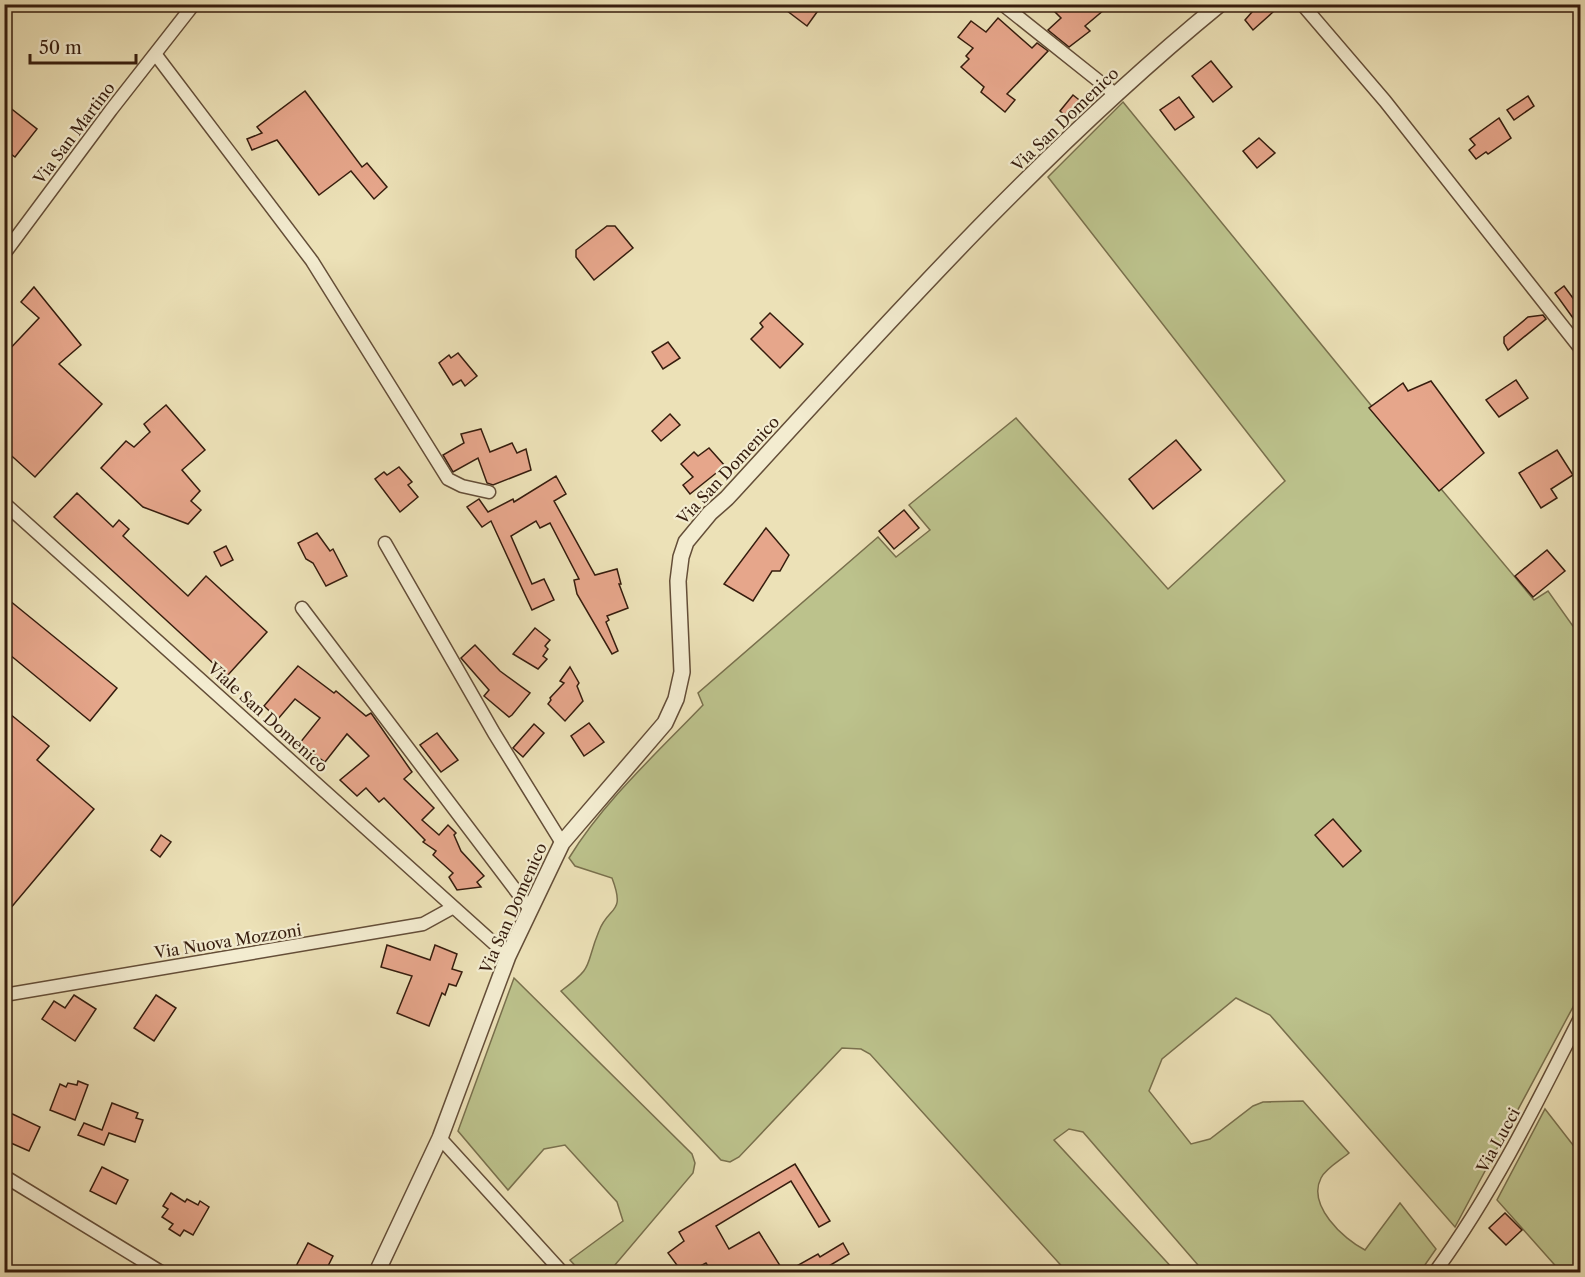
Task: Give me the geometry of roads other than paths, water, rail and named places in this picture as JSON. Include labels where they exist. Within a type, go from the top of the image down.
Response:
[{"type":"street","name":"Via San Martino","points":[[4,254],[111,110],[194,4]]},
{"type":"street","points":[[1002,4],[1115,94]]},
{"type":"street","name":"Via San Domenico","points":[[377,1272],[440,1138],[508,956],[562,843],[665,723],[676,699],[682,672],[678,581],[686,542],[710,513],[727,498],[983,225],[1115,94],[1220,4]]},
{"type":"street","points":[[1302,4],[1385,101],[1581,348]]},
{"type":"street","points":[[156,55],[312,261],[448,479],[462,486],[489,492]]},
{"type":"street","name":"Viale San Domenico","points":[[4,503],[275,744],[452,908],[508,956]]},
{"type":"street","points":[[385,543],[494,733],[562,843]]},
{"type":"street","points":[[302,608],[529,908]]},
{"type":"street","name":"Via Nuova Mozzoni","points":[[4,995],[423,924],[452,908]]},
{"type":"street","name":"Via Lucci","points":[[1435,1272],[1476,1213],[1581,1018]]},
{"type":"street","points":[[440,1138],[562,1272]]},
{"type":"street","points":[[4,1176],[161,1272]]}]
